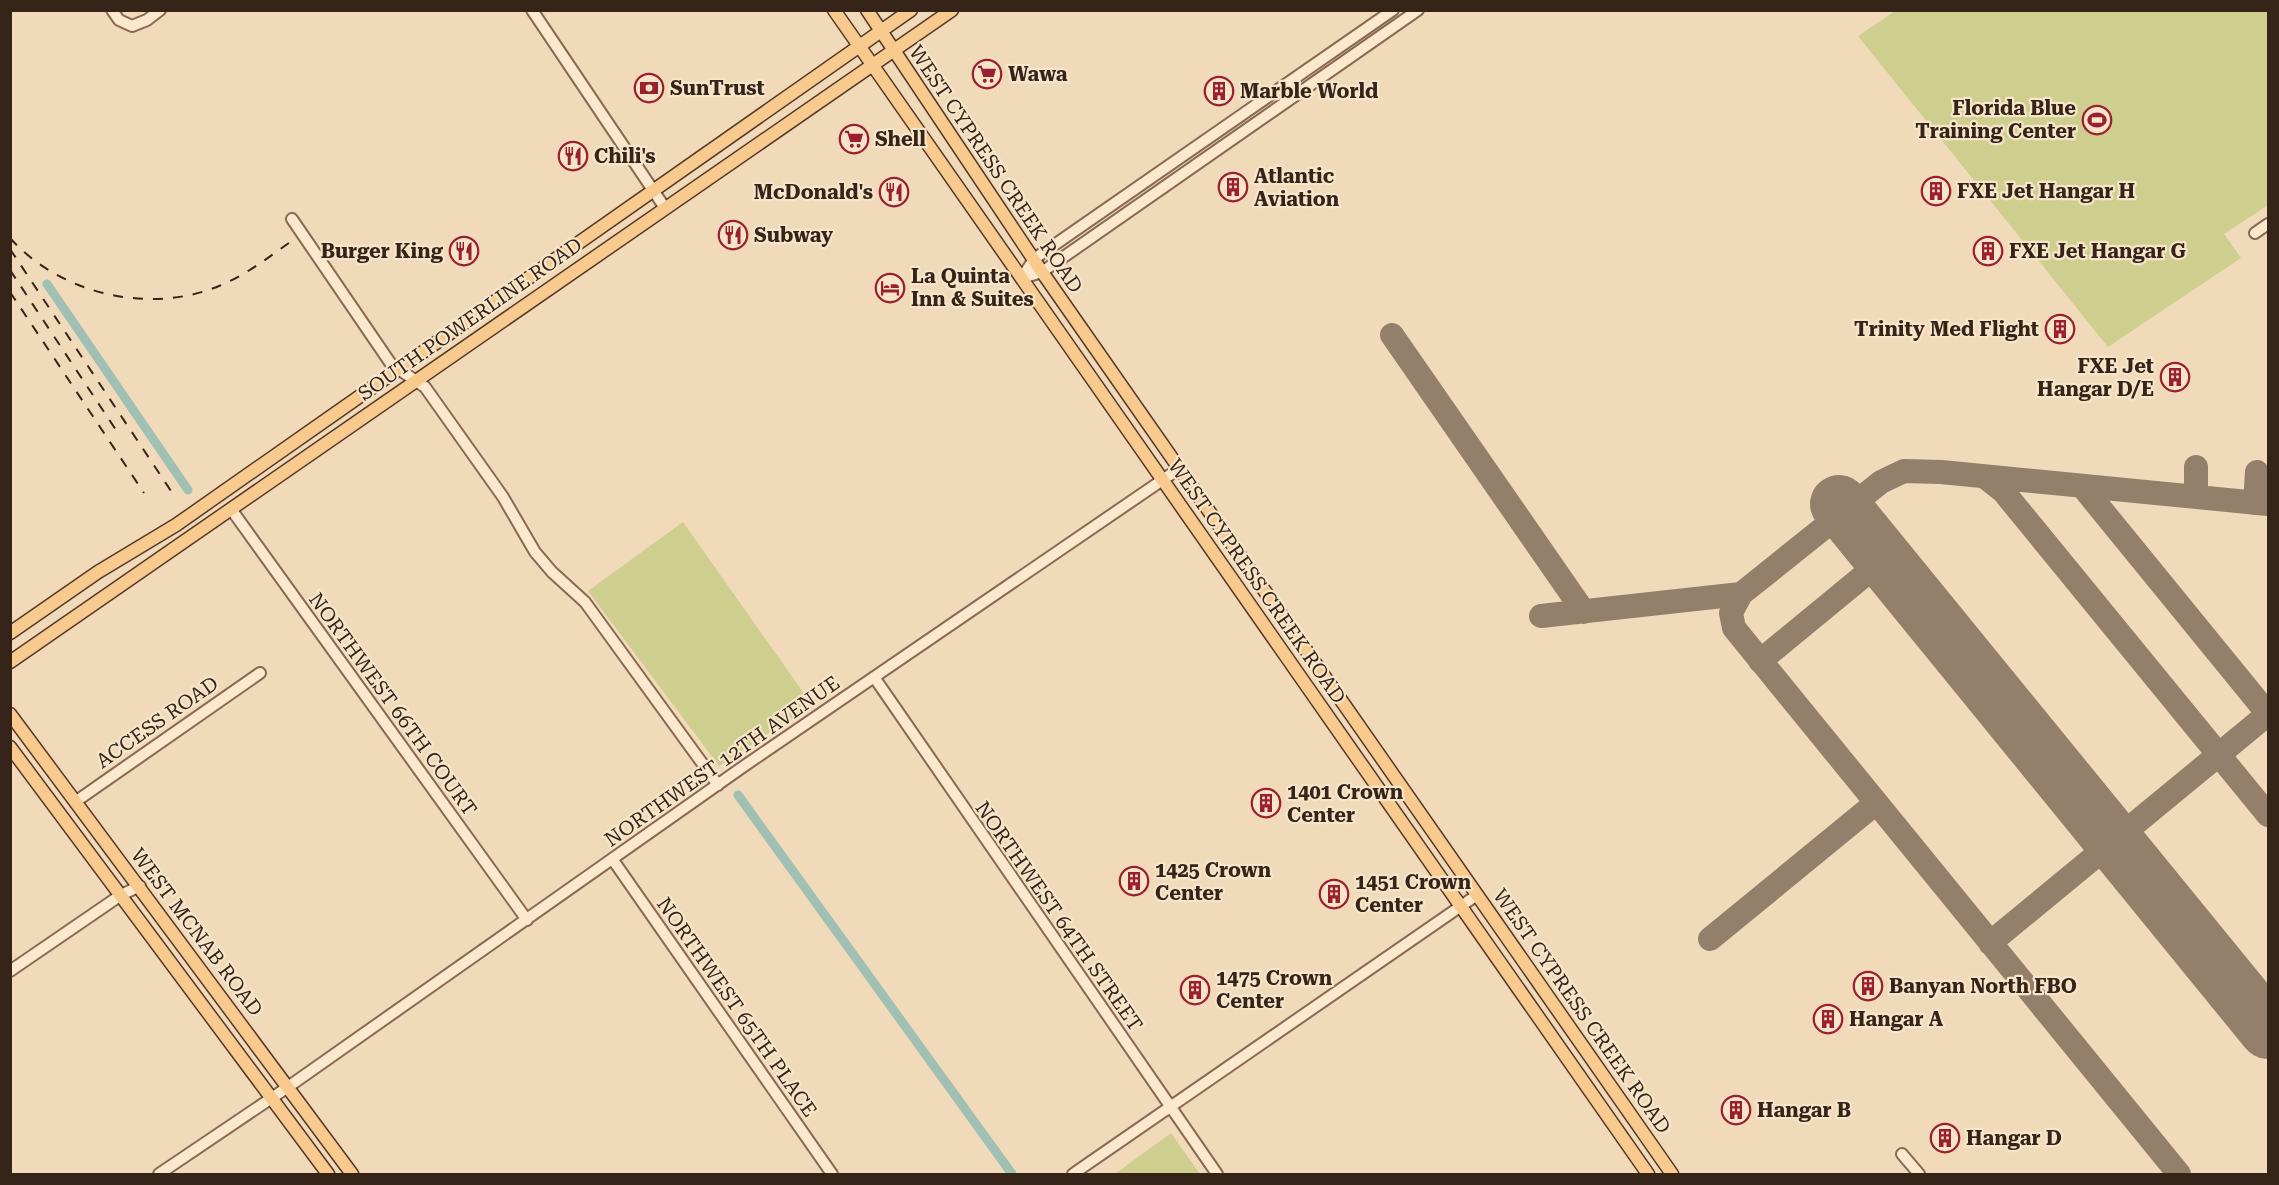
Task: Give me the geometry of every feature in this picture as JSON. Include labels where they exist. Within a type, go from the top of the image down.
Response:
[{"type":"main road","name":"WEST CYPRESS CREEK ROAD","points":[[834,10],[1648,1174]]},
{"type":"main road","name":"WEST CYPRESS CREEK ROAD","points":[[867,10],[1042,272],[1672,1174]]},
{"type":"main road","name":"SOUTH POWERLINE ROAD","points":[[10,633],[98,572],[176,525],[910,10]]},
{"type":"main road","name":"SOUTH POWERLINE ROAD","points":[[10,662],[952,10]]},
{"type":"main road","name":"WEST MCNAB ROAD","points":[[10,714],[352,1174]]},
{"type":"main road","name":"WEST MCNAB ROAD","points":[[10,747],[328,1174]]},
{"type":"main road","points":[[1352,750],[1368,762],[1386,763]]},
{"type":"street","points":[[112,10],[119,20],[132,26],[147,20],[160,10]]},
{"type":"street","points":[[532,10],[665,208]]},
{"type":"street","points":[[1022,278],[1034,259],[1393,10]]},
{"type":"street","points":[[1022,278],[1042,272],[1418,10]]},
{"type":"street","points":[[1212,136],[1221,148]]},
{"type":"street","points":[[292,219],[391,364],[425,387],[503,497],[535,552],[552,572],[585,602],[718,785]]},
{"type":"street","points":[[2255,233],[2268,224]]},
{"type":"street","name":"NORTHWEST 12TH AVENUE","points":[[159,1174],[288,1087],[400,1006],[527,920],[873,677],[1180,468]]},
{"type":"street","name":"NORTHWEST 66TH COURT","points":[[231,509],[527,920]]},
{"type":"street","name":"ACCESS ROAD","points":[[75,802],[260,674]]},
{"type":"street","name":"NORTHWEST 64TH STREET","points":[[873,677],[1217,1174]]},
{"type":"street","name":"NORTHWEST 65TH PLACE","points":[[613,860],[832,1174]]},
{"type":"street","points":[[10,971],[121,895],[140,886]]},
{"type":"street","points":[[1073,1174],[1171,1109],[1477,895]]},
{"type":"street","points":[[1902,1154],[1918,1174]]},
{"type":"green space","name":"Florida Blue Training Center","points":[[1895,11],[2268,11],[2268,205],[2224,234],[2241,258],[2108,347],[1858,36]]},
{"type":"green space","points":[[683,522],[812,705],[719,766],[588,591]]},
{"type":"green space","points":[[1171,1133],[1200,1174],[1115,1174]]},
{"type":"waterway","points":[[47,284],[188,490]]},
{"type":"waterway","points":[[738,795],[1012,1174]]},
{"type":"taxiway","points":[[1392,335],[1584,612]]},
{"type":"taxiway","points":[[2196,467],[2196,497]]},
{"type":"taxiway","points":[[2179,1174],[1734,628],[1731,613],[1741,594],[1881,482],[1904,471],[1941,472],[2268,504]]},
{"type":"taxiway","points":[[2255,503],[2257,472]]},
{"type":"taxiway","points":[[1984,476],[2003,491],[2268,815]]},
{"type":"taxiway","points":[[2082,486],[2268,714]]},
{"type":"taxiway","points":[[1760,661],[1884,559]]},
{"type":"taxiway","points":[[1541,616],[1741,594]]},
{"type":"taxiway","points":[[1990,943],[2268,714]]},
{"type":"taxiway","points":[[1710,939],[1876,803]]},
{"type":"runway","points":[[1839,504],[2268,1030]]},
{"type":"railway","points":[[10,238],[30,257],[54,273],[80,285],[107,294],[164,299],[192,295],[229,282],[293,240]]},
{"type":"railway","points":[[10,249],[173,494]]},
{"type":"railway","points":[[10,270],[116,430]]},
{"type":"railway","points":[[10,292],[144,493]]},
{"type":"place","name":"Wawa","points":[[987,74]]},
{"type":"place","name":"SunTrust","points":[[649,88]]},
{"type":"place","name":"Marble World","points":[[1219,91]]},
{"type":"place","name":"Florida Blue Training Center","points":[[2097,120]]},
{"type":"place","name":"Shell","points":[[854,139]]},
{"type":"place","name":"Chili's","points":[[573,156]]},
{"type":"place","name":"Atlantic Aviation","points":[[1233,187]]},
{"type":"place","name":"FXE Jet Hangar H","points":[[1936,191]]},
{"type":"place","name":"McDonald's","points":[[894,192]]},
{"type":"place","name":"Subway","points":[[733,235]]},
{"type":"place","name":"Burger King","points":[[464,251]]},
{"type":"place","name":"FXE Jet Hangar G","points":[[1988,251]]},
{"type":"place","name":"La Quinta Inn & Suites","points":[[890,288]]},
{"type":"place","name":"Trinity Med Flight","points":[[2060,329]]},
{"type":"place","name":"FXE Jet Hangar D/E","points":[[2175,377]]},
{"type":"place","name":"1401 Crown Center","points":[[1266,803]]},
{"type":"place","name":"1425 Crown Center","points":[[1134,881]]},
{"type":"place","name":"1451 Crown Center","points":[[1334,894]]},
{"type":"place","name":"Banyan North FBO","points":[[1868,986]]},
{"type":"place","name":"1475 Crown Center","points":[[1195,990]]},
{"type":"place","name":"Hangar A","points":[[1828,1019]]},
{"type":"place","name":"Hangar B","points":[[1736,1110]]},
{"type":"place","name":"Hangar D","points":[[1945,1138]]}]
